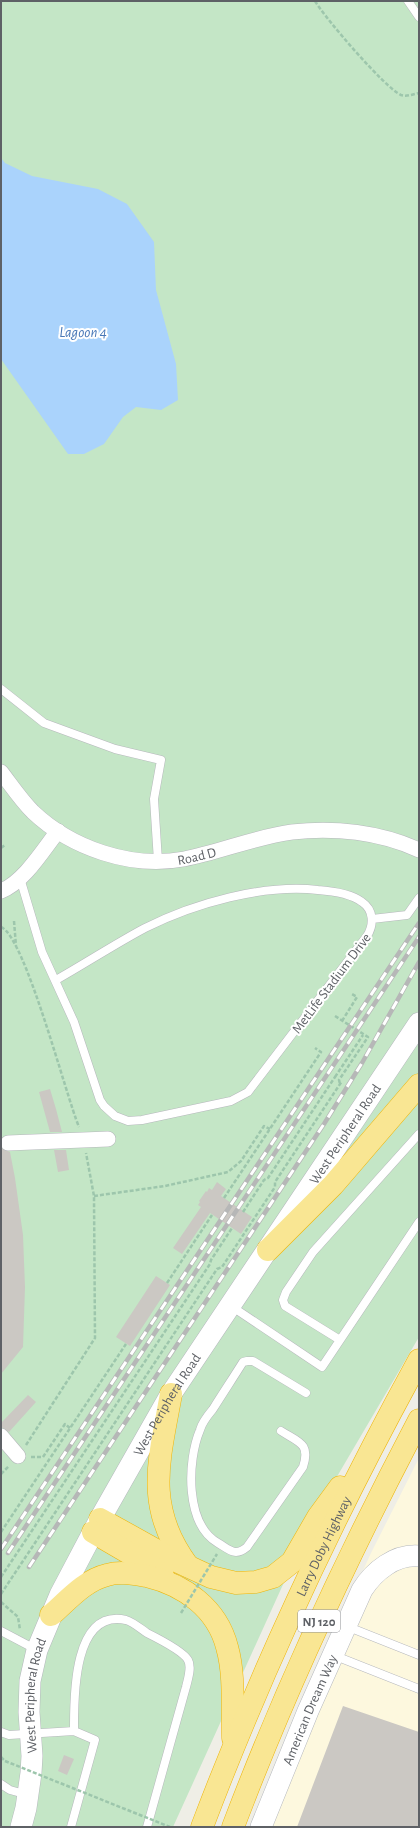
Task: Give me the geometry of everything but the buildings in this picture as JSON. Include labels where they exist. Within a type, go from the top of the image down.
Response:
[{"type":"highway","points":[[268,1250],[333,1185],[419,1085]]},
{"type":"highway","name":"Larry Doby Highway","points":[[202,1827],[233,1746],[305,1583],[375,1442],[419,1360]]},
{"type":"highway","points":[[171,1394],[158,1464],[158,1491],[160,1510],[166,1529],[188,1566]]},
{"type":"highway","name":"Larry Doby Highway","points":[[233,1827],[258,1763],[314,1632],[376,1503],[419,1420]]},
{"type":"highway","points":[[97,1526],[218,1580],[236,1583],[264,1580],[280,1572],[292,1562],[318,1517],[375,1442]]},
{"type":"highway","points":[[97,1526],[153,1567],[174,1585]]},
{"type":"highway","points":[[51,1615],[91,1582],[107,1575],[117,1573],[140,1575],[174,1585],[191,1594],[201,1602],[217,1623],[225,1640],[230,1666],[233,1746]]},
{"type":"street","name":"Road D","points":[[1,772],[33,812],[58,831],[84,845],[106,854],[158,861],[184,859],[275,835],[324,830],[369,835],[399,842],[419,850]]},
{"type":"street","points":[[1,891],[8,888],[20,878],[58,831]]},
{"type":"street","name":"West Peripheral Road","points":[[20,1827],[29,1795],[32,1756],[29,1697],[38,1650],[51,1615],[97,1526],[171,1394],[419,1023]]},
{"type":"street","points":[[8,1143],[108,1139]]},
{"type":"street","points":[[1,1436],[18,1456]]},
{"type":"street","name":"American Dream Way","points":[[261,1827],[288,1758],[332,1655],[362,1590],[372,1576],[386,1566],[398,1560],[419,1556]]},
{"type":"lane","points":[[408,1],[419,17]]},
{"type":"lane","points":[[1,689],[44,722],[114,749],[161,760],[154,799],[158,861]]},
{"type":"lane","name":"MetLife Stadium Drive","points":[[20,878],[42,952],[74,1022],[100,1100],[109,1112],[128,1121],[142,1120],[231,1101],[248,1092],[367,936],[370,931],[372,919],[368,908],[359,899],[325,890],[283,889],[243,895],[193,908],[157,922],[118,943],[56,980]]},
{"type":"lane","points":[[372,919],[407,914],[419,898]]},
{"type":"lane","points":[[340,1340],[285,1306],[283,1300],[286,1292],[314,1252],[419,1134]]},
{"type":"lane","points":[[230,1306],[322,1368],[419,1222]]},
{"type":"lane","points":[[281,1431],[303,1444],[306,1450],[306,1457],[303,1467],[248,1547],[241,1552],[235,1553],[211,1539],[203,1529],[197,1516],[192,1491],[192,1460],[200,1429],[242,1362],[248,1360],[253,1361],[306,1393]]},
{"type":"lane","points":[[74,1731],[74,1693],[77,1672],[88,1639],[102,1624],[115,1620],[128,1620],[188,1660],[189,1669],[186,1687],[147,1827]]},
{"type":"lane","points":[[345,1626],[419,1655]]},
{"type":"lane","points":[[1,1631],[38,1650]]},
{"type":"lane","points":[[332,1655],[419,1689]]},
{"type":"lane","points":[[1,1732],[9,1735],[74,1731],[95,1740],[71,1827]]},
{"type":"lane","points":[[1,1784],[10,1790],[29,1795]]},
{"type":"path","points":[[315,1],[348,43],[388,85],[402,95],[407,96],[419,93]]},
{"type":"path","points":[[1,848],[5,845]]},
{"type":"path","points":[[14,921],[16,946]]},
{"type":"path","points":[[1,927],[5,928],[16,946],[37,998],[73,1112],[84,1140],[94,1196],[94,1338],[18,1456],[1,1474]]},
{"type":"path","points":[[342,1021],[357,998],[352,994]]},
{"type":"path","points":[[217,1269],[222,1267],[249,1227],[275,1187],[275,1182],[341,1082],[339,1080],[368,1037],[335,1016]]},
{"type":"path","points":[[243,1212],[264,1180],[268,1178],[364,1035]]},
{"type":"path","points":[[224,1198],[321,1052],[315,1048]]},
{"type":"path","points":[[94,1196],[165,1186],[228,1172],[241,1161],[264,1126],[270,1129]]},
{"type":"path","points":[[271,1184],[275,1182]]},
{"type":"path","points":[[167,1283],[212,1215]]},
{"type":"path","points":[[1,1577],[210,1264],[211,1260],[232,1228]]},
{"type":"path","points":[[210,1264],[215,1262]]},
{"type":"path","points":[[1,1594],[217,1269],[218,1265]]},
{"type":"path","points":[[1,1532],[126,1344]]},
{"type":"path","points":[[18,1456],[43,1457],[64,1424],[70,1428]]},
{"type":"path","points":[[180,1613],[217,1554]]},
{"type":"path","points":[[1,1602],[18,1617],[21,1632]]},
{"type":"path","points":[[1,1757],[170,1827]]},
{"type":"shaded area","points":[[419,1458],[419,1827],[253,1827],[332,1639],[371,1553]]},
{"type":"green space","points":[[1,1],[419,1],[419,1337],[315,1514],[173,1827],[1,1827]]},
{"type":"water","name":"Lagoon 4","points":[[1,158],[5,163],[32,176],[98,189],[127,204],[154,242],[156,290],[176,364],[178,400],[161,410],[136,407],[123,417],[104,444],[84,454],[68,454],[1,359]]},
{"type":"railway","points":[[1,1549],[419,923]]},
{"type":"railway","points":[[8,1553],[419,937]]},
{"type":"railway","points":[[29,1567],[324,1124],[362,1063],[419,962]]}]
